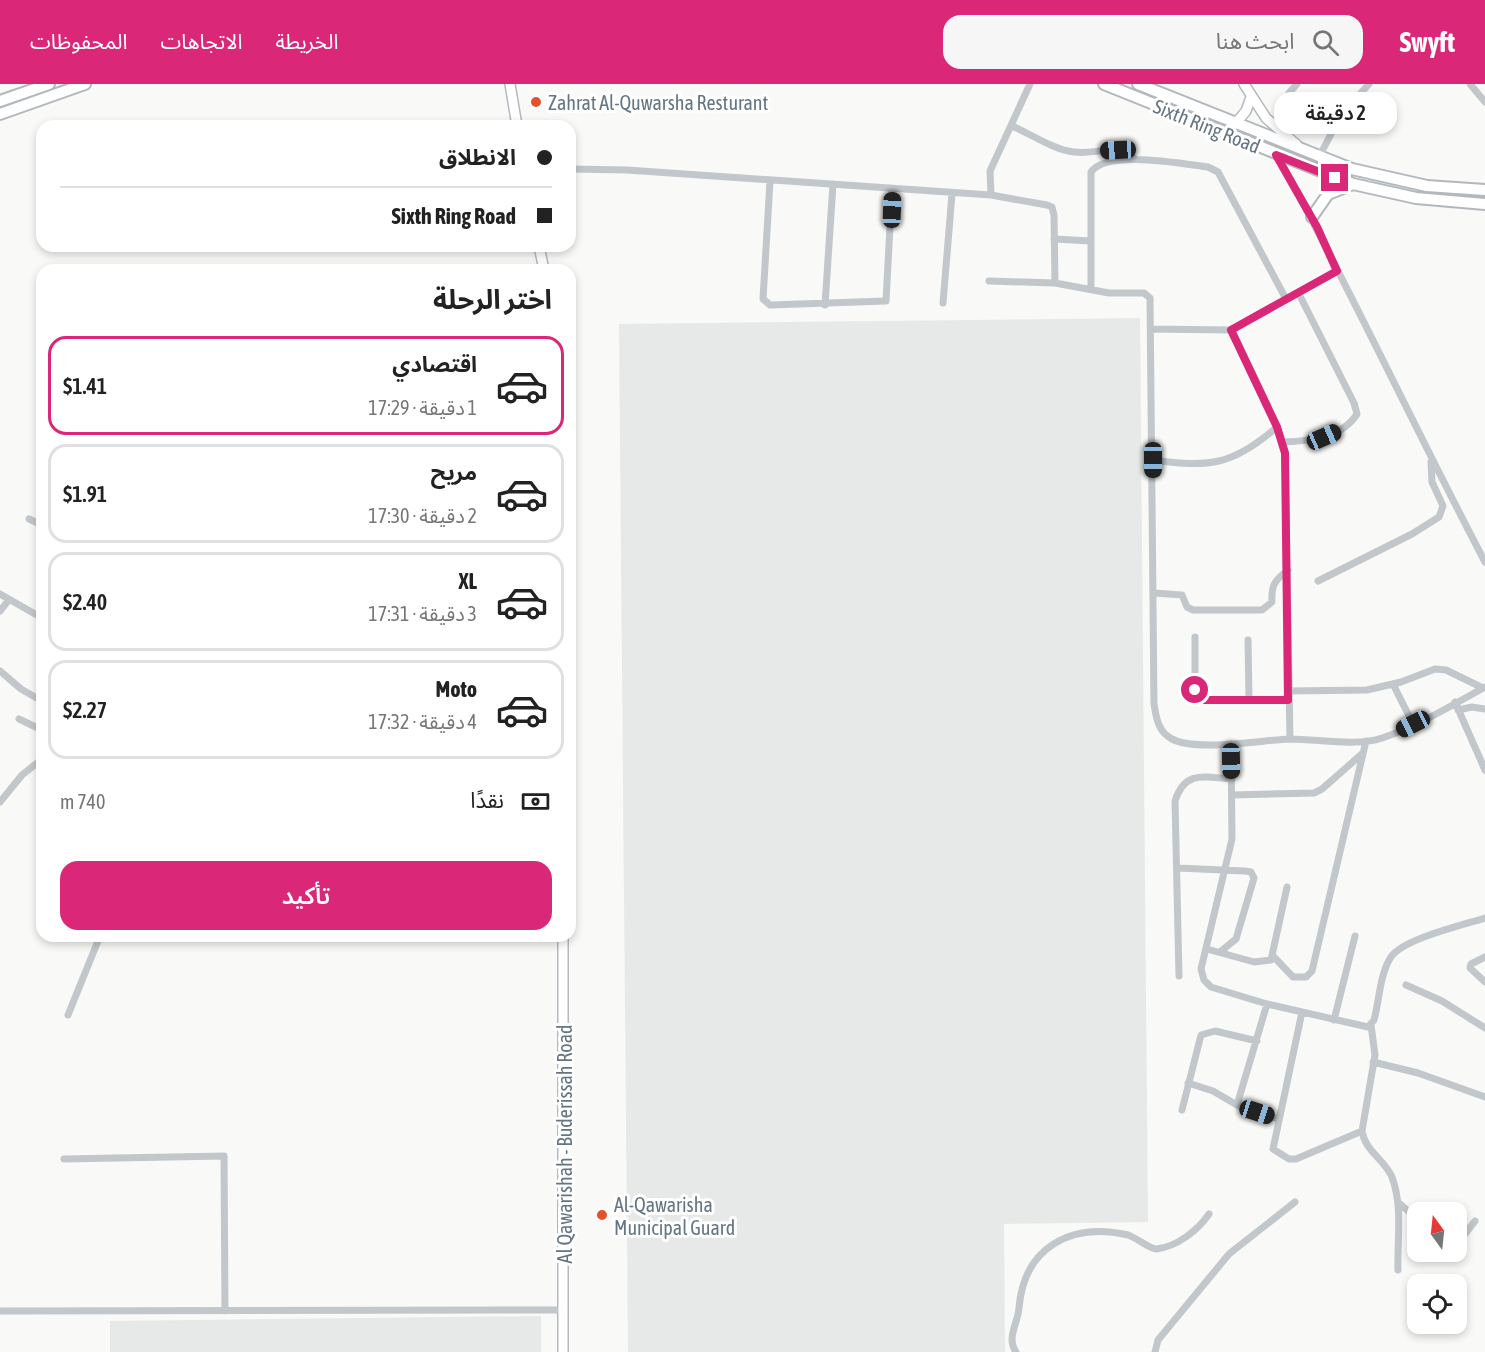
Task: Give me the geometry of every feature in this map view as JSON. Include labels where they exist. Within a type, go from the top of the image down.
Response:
[{"type":"highway","points":[[0,101],[49,84]]},
{"type":"highway","points":[[0,114],[86,84]]},
{"type":"highway","name":"Sixth Ring Road","points":[[1104,84],[1353,184],[1416,198],[1485,204]]},
{"type":"highway","name":"Sixth Ring Road","points":[[1138,84],[1301,148],[1318,157],[1394,180],[1485,190]]},
{"type":"highway","points":[[1312,217],[1328,194],[1353,184]]},
{"type":"main road","points":[[510,84],[516,120]]},
{"type":"main road","points":[[1244,84],[1271,123],[1301,148]]},
{"type":"main road","points":[[1236,123],[1246,111],[1251,97]]},
{"type":"main road","name":"Al Qawarishah - Buderissah Road","points":[[563,942],[563,1352]]},
{"type":"street","points":[[991,195],[990,171],[1030,84]]},
{"type":"street","points":[[1289,93],[1298,84]]},
{"type":"street","points":[[1318,157],[1341,116],[1369,84]]},
{"type":"street","points":[[1470,84],[1485,102]]},
{"type":"street","points":[[1012,126],[1069,151],[1118,150],[1128,152],[1134,158]]},
{"type":"street","points":[[1276,155],[1312,217],[1431,459],[1485,562]]},
{"type":"street","points":[[1091,288],[1091,172],[1098,165],[1134,158],[1208,167],[1218,172],[1286,299]]},
{"type":"street","points":[[576,170],[627,170],[991,195],[1052,207],[1055,283]]},
{"type":"street","points":[[770,181],[763,299],[770,305],[825,305],[886,301],[892,189]]},
{"type":"street","points":[[825,305],[833,184]]},
{"type":"street","points":[[943,303],[952,194]]},
{"type":"street","points":[[1054,239],[1090,241]]},
{"type":"street","points":[[1151,329],[1231,330],[1337,271]]},
{"type":"street","points":[[989,281],[1055,283],[1110,293],[1147,294],[1150,298],[1154,704],[1160,727],[1164,733],[1178,741],[1231,744],[1290,739],[1366,741],[1384,738],[1484,687]]},
{"type":"street","points":[[1282,442],[1324,437],[1350,424],[1357,414],[1354,403],[1298,292]]},
{"type":"street","points":[[1231,330],[1282,442],[1286,473],[1290,739]]},
{"type":"street","points":[[1153,460],[1186,463],[1223,461],[1245,453],[1277,427]]},
{"type":"street","points":[[1318,581],[1412,534],[1439,517],[1443,506],[1432,482],[1431,459]]},
{"type":"street","points":[[29,519],[36,522]]},
{"type":"street","points":[[1154,593],[1182,595],[1187,607],[1193,610],[1262,610],[1272,602],[1271,588],[1275,580],[1288,570]]},
{"type":"street","points":[[0,594],[8,601],[36,615]]},
{"type":"street","points":[[0,611],[8,601]]},
{"type":"street","points":[[1195,637],[1197,697],[1200,700],[1288,700]]},
{"type":"street","points":[[1248,640],[1249,699]]},
{"type":"street","points":[[1289,691],[1367,690],[1393,684],[1435,669],[1446,670],[1484,687]]},
{"type":"street","points":[[1,675],[36,698]]},
{"type":"street","points":[[1393,684],[1413,724]]},
{"type":"street","points":[[1455,702],[1485,770]]},
{"type":"street","points":[[1458,710],[1472,707],[1485,709]]},
{"type":"street","points":[[19,719],[36,727]]},
{"type":"street","points":[[1274,956],[1293,977],[1306,978],[1312,971],[1366,741]]},
{"type":"street","points":[[1231,744],[1232,839],[1201,969],[1207,984],[1267,1004],[1364,1028],[1371,1025]]},
{"type":"street","points":[[1232,795],[1314,793],[1323,789],[1363,753]]},
{"type":"street","points":[[0,802],[22,775],[36,764]]},
{"type":"street","points":[[1179,976],[1175,801],[1186,781],[1198,777],[1232,778]]},
{"type":"street","points":[[1178,868],[1251,872],[1254,878],[1236,939],[1220,952]]},
{"type":"street","points":[[1207,949],[1264,963],[1274,956],[1287,887]]},
{"type":"street","points":[[1398,1270],[1398,1202],[1390,1174],[1370,1150],[1362,1131],[1375,1048],[1371,1025],[1388,963],[1396,952],[1421,940],[1485,918]]},
{"type":"street","points":[[1334,1020],[1355,936]]},
{"type":"street","points":[[69,1015],[98,942]]},
{"type":"street","points":[[1485,957],[1471,964],[1470,968],[1485,982]]},
{"type":"street","points":[[1406,985],[1442,1001],[1485,1028]]},
{"type":"street","points":[[1237,1105],[1267,1004]]},
{"type":"street","points":[[1302,1012],[1272,1146],[1292,1160],[1362,1131]]},
{"type":"street","points":[[1182,1110],[1201,1035],[1215,1031],[1257,1041]]},
{"type":"street","points":[[1373,1062],[1418,1073],[1485,1097]]},
{"type":"street","points":[[1188,1083],[1213,1091],[1237,1105],[1278,1119]]},
{"type":"street","points":[[64,1159],[224,1156],[225,1311]]},
{"type":"street","points":[[1155,1352],[1158,1340],[1229,1254],[1295,1202]]},
{"type":"street","points":[[1398,1202],[1407,1210]]},
{"type":"street","points":[[1016,1352],[1011,1333],[1018,1312],[1020,1293],[1033,1263],[1061,1237],[1081,1233],[1121,1234],[1140,1238],[1150,1248],[1156,1249],[1199,1228],[1209,1214]]},
{"type":"street","points":[[1467,1231],[1475,1221]]},
{"type":"street","points":[[0,1311],[564,1310]]},
{"type":"shaded area","points":[[1140,318],[1148,1222],[1004,1224],[1005,1352],[628,1352],[619,324]]},
{"type":"shaded area","points":[[541,1316],[541,1352],[110,1352],[110,1321]]},
{"type":"place","name":"Zahrat Al-Quwarsha Resturant","points":[[536,102]]},
{"type":"place","name":"Al-Qawarisha Municipal Guard","points":[[602,1215]]},
{"type":"route","points":[[1195,690],[1200,700],[1288,700],[1285,453],[1277,427],[1231,330],[1337,271],[1317,227],[1276,155],[1335,178]]}]
